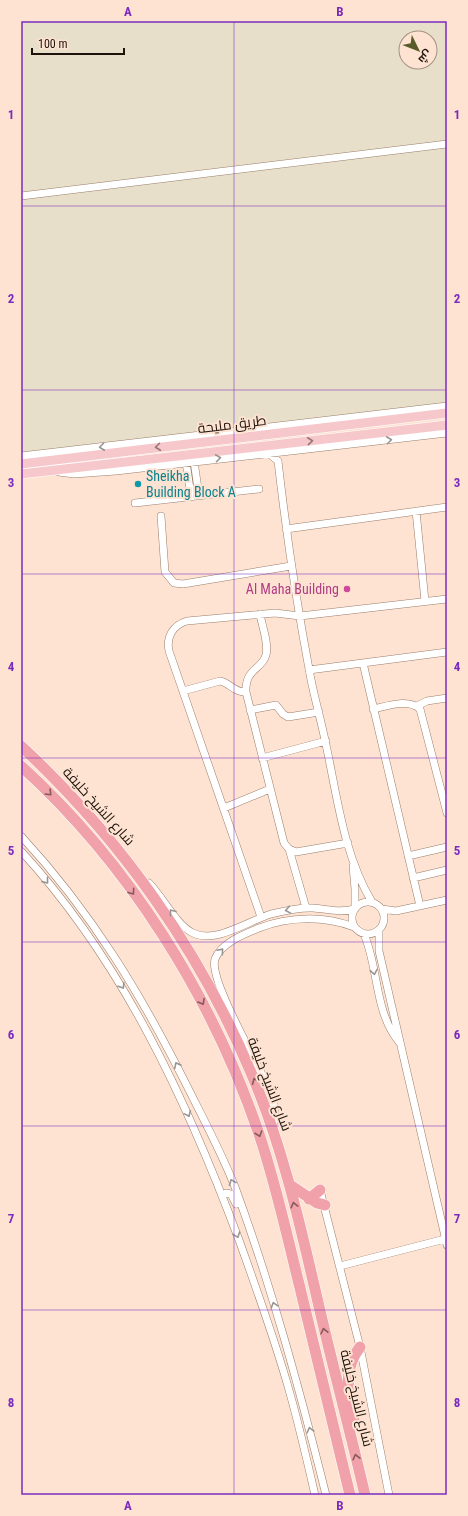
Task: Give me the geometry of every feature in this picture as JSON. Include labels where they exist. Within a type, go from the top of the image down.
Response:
[{"type":"highway","name":"شارع الشيخ خليفة","points":[[21,746],[86,810],[136,871],[205,977],[223,1010],[253,1076],[273,1129],[290,1185],[332,1362],[353,1440],[365,1495]]},
{"type":"highway","name":"شارع الشيخ خليفة","points":[[21,766],[86,832],[153,922],[208,1013],[236,1074],[268,1160],[350,1495]]},
{"type":"highway","points":[[290,1185],[309,1199],[325,1205]]},
{"type":"highway","points":[[309,1199],[320,1190]]},
{"type":"highway","points":[[353,1440],[355,1426],[348,1376],[351,1362],[360,1347]]},
{"type":"main road","name":"طريق مليحة","points":[[21,464],[447,413]]},
{"type":"main road","name":"طريق مليحة","points":[[21,474],[447,424]]},
{"type":"main road","points":[[252,429],[261,435]]},
{"type":"main road","points":[[363,443],[372,434]]},
{"type":"street","points":[[21,196],[447,144]]},
{"type":"street","points":[[21,456],[447,406]]},
{"type":"street","points":[[55,471],[81,473],[447,433]]},
{"type":"street","points":[[278,461],[288,451]]},
{"type":"street","points":[[267,452],[278,461],[291,566],[309,670],[326,741],[333,782],[348,843],[364,888],[372,902],[382,909],[396,912],[447,900]]},
{"type":"street","points":[[190,462],[199,496]]},
{"type":"street","points":[[190,462],[191,496]]},
{"type":"street","points":[[135,503],[259,489]]},
{"type":"street","points":[[286,529],[447,507]]},
{"type":"street","points":[[416,511],[425,601]]},
{"type":"street","points":[[162,516],[166,572],[174,582],[183,584],[291,566]]},
{"type":"street","points":[[261,917],[183,692],[168,646],[169,636],[174,628],[187,621],[281,613],[300,616],[447,599]]},
{"type":"street","points":[[260,614],[266,656],[248,678],[246,692],[284,843],[289,850],[306,908]]},
{"type":"street","points":[[309,670],[447,652]]},
{"type":"street","points":[[363,663],[420,906]]},
{"type":"street","points":[[183,692],[220,681],[225,682],[238,692],[246,692]]},
{"type":"street","points":[[417,706],[427,701],[447,698]]},
{"type":"street","points":[[374,709],[407,703],[417,706],[423,716],[447,813]]},
{"type":"street","points":[[250,710],[276,704],[283,714],[288,716],[319,712]]},
{"type":"street","points":[[262,758],[326,741]]},
{"type":"street","points":[[224,808],[270,789]]},
{"type":"street","points":[[21,836],[48,865],[91,921],[121,965],[144,1002],[225,1164],[247,1225],[304,1407],[326,1495]]},
{"type":"street","points":[[289,850],[300,852],[348,843]]},
{"type":"street","points":[[408,856],[447,847]]},
{"type":"street","points":[[21,851],[69,910],[113,972],[135,1008],[182,1102],[223,1196],[248,1265],[289,1390],[315,1495]]},
{"type":"street","points":[[352,855],[355,889],[355,909],[352,920],[354,928]]},
{"type":"street","points":[[413,878],[447,870]]},
{"type":"street","points":[[136,871],[151,886],[183,926],[198,935],[216,936],[261,917],[306,908],[337,911],[355,909],[361,904],[372,902]]},
{"type":"street","points":[[382,909],[384,917],[383,924]]},
{"type":"street","points":[[340,1266],[446,1242],[402,1045],[379,951],[379,931],[383,924],[396,912]]},
{"type":"street","points":[[273,1129],[275,1111],[271,1092],[222,990],[214,969],[216,957],[223,948],[243,935],[262,927],[284,921],[325,920],[354,928],[364,934],[372,934],[379,931]]},
{"type":"street","points":[[364,934],[370,952],[377,990],[385,1015],[393,1033],[402,1045]]},
{"type":"street","points":[[320,1190],[360,1347],[389,1495]]},
{"type":"street","points":[[223,1196],[229,1194],[232,1196],[247,1225]]},
{"type":"street","points":[[289,1390],[298,1408],[302,1410],[304,1407]]},
{"type":"shaded area","points":[[21,21],[447,21],[447,409],[21,457]]},
{"type":"place","name":"Sheikha Building Block A","points":[[138,484]]},
{"type":"place","name":"Al Maha Building","points":[[347,589]]}]
